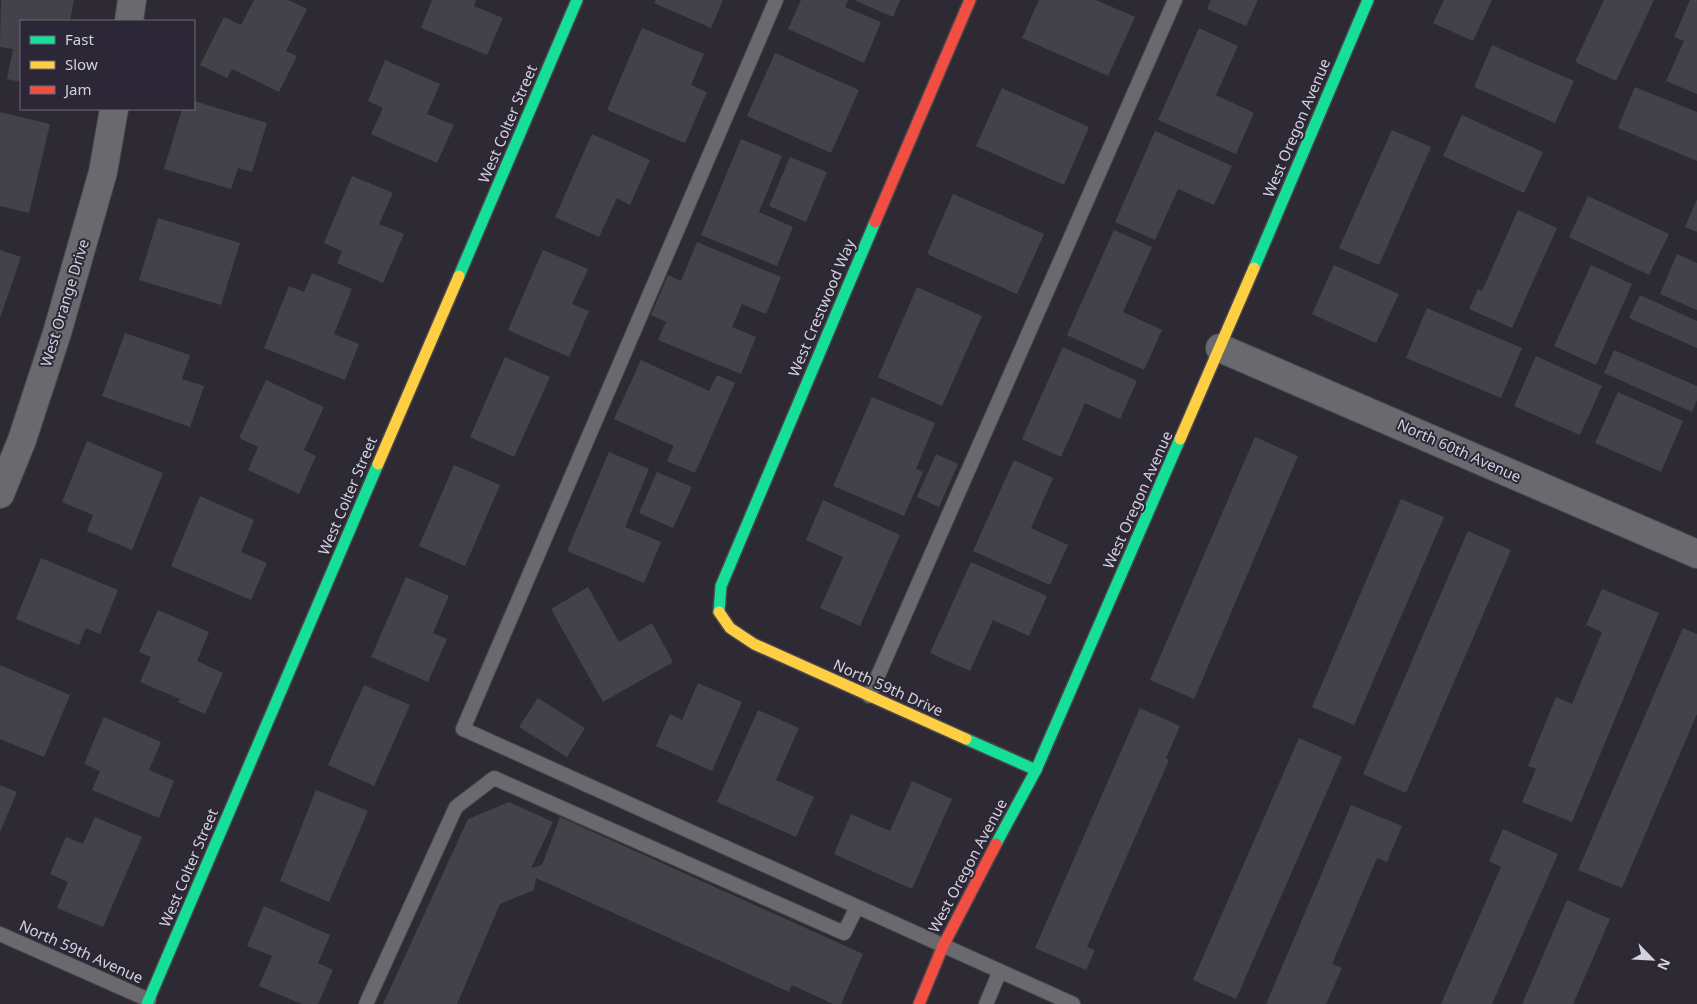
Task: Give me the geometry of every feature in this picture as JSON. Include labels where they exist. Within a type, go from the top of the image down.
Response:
[{"type":"street","points":[[129,20],[132,0]]},
{"type":"street","name":"West Colter Street","points":[[148,1002],[577,0]]},
{"type":"street","name":"West Crestwood Way","points":[[730,628],[718,610],[721,586],[970,0]]},
{"type":"street","name":"West Oregon Avenue","points":[[919,1004],[943,946],[1036,770],[1220,348],[1368,0]]},
{"type":"street","name":"West Orange Drive","points":[[0,494],[22,440],[57,334],[103,172],[114,110]]},
{"type":"street","name":"North 60th Avenue","points":[[1220,348],[1697,554]]},
{"type":"street","name":"North 59th Drive","points":[[730,628],[754,644],[1036,770]]},
{"type":"lane","points":[[776,0],[463,729],[1073,1004]]},
{"type":"lane","points":[[869,696],[1175,0]]},
{"type":"lane","points":[[366,1004],[456,807],[494,778],[844,933],[857,907]]},
{"type":"lane","name":"North 59th Avenue","points":[[0,934],[148,1002]]},
{"type":"lane","points":[[986,1004],[1000,972]]},
{"type":"building","points":[[1,0],[74,0],[70,20],[20,20],[20,82],[7,79],[13,49],[0,47]]},
{"type":"building","points":[[254,0],[288,0],[307,9],[286,51],[297,56],[279,92],[232,69],[227,78],[200,65],[224,17],[241,25]]},
{"type":"building","points":[[432,0],[476,0],[474,6],[503,18],[487,55],[421,28]]},
{"type":"building","points":[[656,0],[723,0],[711,28],[654,3]]},
{"type":"building","points":[[801,0],[848,0],[845,7],[881,22],[864,63],[788,29]]},
{"type":"building","points":[[854,0],[900,0],[893,17]]},
{"type":"building","points":[[1039,0],[1096,0],[1135,17],[1108,76],[1022,38]]},
{"type":"building","points":[[1211,0],[1258,0],[1246,26],[1207,9]]},
{"type":"building","points":[[1444,0],[1492,0],[1473,41],[1433,23]]},
{"type":"building","points":[[1604,0],[1654,0],[1616,81],[1575,62]]},
{"type":"building","points":[[1690,0],[1697,0],[1697,94],[1666,81],[1684,41],[1674,37]]},
{"type":"building","points":[[642,28],[704,54],[691,85],[707,92],[685,143],[607,110]]},
{"type":"building","points":[[1199,28],[1238,46],[1216,95],[1254,113],[1236,154],[1158,120]]},
{"type":"building","points":[[1492,45],[1574,81],[1555,123],[1474,87]]},
{"type":"building","points":[[775,53],[859,90],[831,153],[747,116]]},
{"type":"building","points":[[385,60],[440,84],[427,114],[454,125],[437,163],[371,134],[383,108],[368,101]]},
{"type":"building","points":[[1635,87],[1697,112],[1697,161],[1618,128]]},
{"type":"building","points":[[1002,88],[1089,127],[1064,185],[976,146]]},
{"type":"building","points":[[195,101],[267,123],[252,172],[238,168],[231,189],[164,169],[182,110],[195,110]]},
{"type":"building","points":[[0,112],[50,124],[29,213],[0,206]]},
{"type":"building","points":[[1462,115],[1543,152],[1524,193],[1443,156]]},
{"type":"building","points":[[1392,130],[1431,147],[1379,265],[1339,248]]},
{"type":"building","points":[[1155,131],[1232,166],[1214,205],[1178,189],[1155,240],[1115,222]]},
{"type":"building","points":[[592,134],[650,160],[630,205],[617,198],[599,237],[555,217]]},
{"type":"building","points":[[741,139],[782,156],[759,212],[793,227],[777,266],[701,235]]},
{"type":"building","points":[[790,157],[827,172],[806,222],[769,206]]},
{"type":"building","points":[[352,176],[393,193],[379,224],[404,234],[383,283],[337,263],[342,251],[324,243]]},
{"type":"building","points":[[953,194],[1044,234],[1017,294],[927,254]]},
{"type":"building","points":[[1588,196],[1669,234],[1649,275],[1569,237]]},
{"type":"building","points":[[1697,199],[1697,232],[1685,227]]},
{"type":"building","points":[[1518,210],[1557,228],[1512,328],[1469,309],[1478,289],[1482,291]]},
{"type":"building","points":[[158,218],[240,243],[221,305],[139,280]]},
{"type":"building","points":[[1114,230],[1152,247],[1123,312],[1162,330],[1144,370],[1067,335]]},
{"type":"building","points":[[697,242],[781,277],[766,314],[742,304],[732,327],[756,337],[741,374],[658,340],[666,322],[651,315],[668,275],[681,281]]},
{"type":"building","points":[[0,250],[21,257],[0,318]]},
{"type":"building","points":[[543,250],[588,269],[572,304],[589,311],[569,357],[508,330]]},
{"type":"building","points":[[1677,254],[1697,263],[1697,310],[1660,294]]},
{"type":"building","points":[[1334,265],[1399,294],[1376,343],[1312,314]]},
{"type":"building","points":[[1591,265],[1632,284],[1596,365],[1554,346]]},
{"type":"building","points":[[312,273],[352,289],[334,334],[359,344],[345,380],[264,348],[289,286],[304,292]]},
{"type":"building","points":[[917,287],[982,316],[942,406],[878,377]]},
{"type":"building","points":[[1640,295],[1697,321],[1697,348],[1629,318]]},
{"type":"building","points":[[1427,308],[1522,348],[1501,398],[1406,358]]},
{"type":"building","points":[[125,333],[190,355],[182,379],[204,386],[190,427],[102,396]]},
{"type":"building","points":[[1063,347],[1137,381],[1120,419],[1085,403],[1061,457],[1022,439]]},
{"type":"building","points":[[1614,350],[1697,386],[1697,400],[1692,412],[1604,373]]},
{"type":"building","points":[[1536,356],[1602,386],[1580,435],[1514,406]]},
{"type":"building","points":[[505,357],[550,377],[514,457],[470,437]]},
{"type":"building","points":[[641,360],[709,391],[717,375],[735,383],[695,473],[667,461],[674,446],[614,419]]},
{"type":"building","points":[[266,380],[324,407],[304,450],[316,456],[299,494],[248,470],[258,447],[239,438]]},
{"type":"building","points":[[1618,392],[1683,421],[1661,472],[1595,443]]},
{"type":"building","points":[[872,397],[935,423],[916,469],[923,472],[904,516],[833,486]]},
{"type":"building","points":[[1255,437],[1298,456],[1194,699],[1150,680]]},
{"type":"building","points":[[87,441],[163,473],[132,550],[87,531],[93,515],[62,502]]},
{"type":"building","points":[[609,452],[649,469],[625,527],[661,542],[644,583],[567,551]]},
{"type":"building","points":[[936,454],[958,464],[939,507],[917,497]]},
{"type":"building","points":[[1014,460],[1053,478],[1031,528],[1068,545],[1050,585],[973,551]]},
{"type":"building","points":[[454,465],[500,485],[465,566],[419,546]]},
{"type":"building","points":[[657,472],[692,487],[673,528],[639,513]]},
{"type":"building","points":[[200,496],[254,520],[241,552],[267,563],[251,600],[171,566]]},
{"type":"building","points":[[1401,499],[1444,517],[1354,725],[1312,707]]},
{"type":"building","points":[[823,500],[900,535],[860,626],[820,608],[843,557],[806,540]]},
{"type":"building","points":[[1468,531],[1511,550],[1406,793],[1363,774]]},
{"type":"building","points":[[41,558],[118,590],[100,634],[86,628],[79,645],[16,619]]},
{"type":"building","points":[[971,562],[1047,596],[1029,636],[993,620],[970,671],[930,653]]},
{"type":"building","points":[[406,577],[449,596],[433,633],[447,639],[428,682],[371,657]]},
{"type":"building","points":[[588,587],[619,642],[652,623],[673,662],[603,702],[551,609]]},
{"type":"building","points":[[1602,589],[1659,613],[1572,822],[1522,802],[1536,769],[1528,766],[1556,697],[1572,704],[1602,632],[1586,625]]},
{"type":"building","points":[[158,610],[209,632],[197,661],[223,673],[205,714],[178,702],[180,699],[140,682],[151,657],[139,652]]},
{"type":"building","points":[[1683,628],[1697,634],[1697,714],[1622,888],[1578,870]]},
{"type":"building","points":[[0,665],[70,695],[44,757],[0,739]]},
{"type":"building","points":[[698,683],[742,702],[712,771],[656,746],[670,714],[682,720]]},
{"type":"building","points":[[364,685],[410,705],[374,786],[328,765]]},
{"type":"building","points":[[538,698],[585,728],[567,757],[519,727]]},
{"type":"building","points":[[1140,708],[1180,726],[1166,758],[1169,760],[1087,947],[1095,950],[1086,970],[1035,948]]},
{"type":"building","points":[[758,710],[799,728],[776,780],[814,797],[796,837],[717,802]]},
{"type":"building","points":[[104,717],[161,742],[149,770],[174,781],[159,818],[92,790],[100,771],[84,764]]},
{"type":"building","points":[[1299,738],[1342,757],[1236,999],[1193,980]]},
{"type":"building","points":[[912,781],[952,799],[912,889],[834,854],[851,814],[890,831]]},
{"type":"building","points":[[0,785],[17,792],[0,832]]},
{"type":"building","points":[[316,790],[368,811],[329,902],[280,881]]},
{"type":"building","points":[[509,802],[553,822],[531,868],[542,865],[560,817],[863,954],[841,1004],[833,1004],[792,985],[789,992],[536,878],[534,890],[500,904],[457,1004],[383,1004],[468,819]]},
{"type":"building","points":[[1351,805],[1402,826],[1387,862],[1377,858],[1332,964],[1342,968],[1326,1004],[1266,1004]]},
{"type":"building","points":[[95,817],[142,837],[103,927],[57,908],[68,882],[50,874],[66,837],[83,844]]},
{"type":"building","points":[[1503,829],[1558,854],[1492,1004],[1441,1004],[1501,867],[1489,861]]},
{"type":"building","points":[[1567,900],[1610,919],[1573,1004],[1522,1004]]},
{"type":"building","points":[[264,906],[330,935],[318,963],[333,970],[318,1004],[302,1004],[259,986],[272,956],[247,946]]},
{"type":"traffic: fast","points":[[459,276],[577,0]]},
{"type":"traffic: fast","points":[[1254,268],[1368,0]]},
{"type":"traffic: fast","points":[[719,612],[721,586],[875,222]]},
{"type":"traffic: fast","points":[[996,844],[1036,770],[1180,439]]},
{"type":"traffic: fast","points":[[147,1004],[378,464]]},
{"type":"traffic: fast","points":[[966,739],[1036,770]]},
{"type":"traffic: slow","points":[[1180,439],[1254,268]]},
{"type":"traffic: slow","points":[[378,464],[459,276]]},
{"type":"traffic: slow","points":[[719,612],[730,628],[754,644],[966,739]]},
{"type":"traffic: jam","points":[[875,222],[970,0]]},
{"type":"traffic: jam","points":[[919,1004],[943,946],[996,844]]}]
